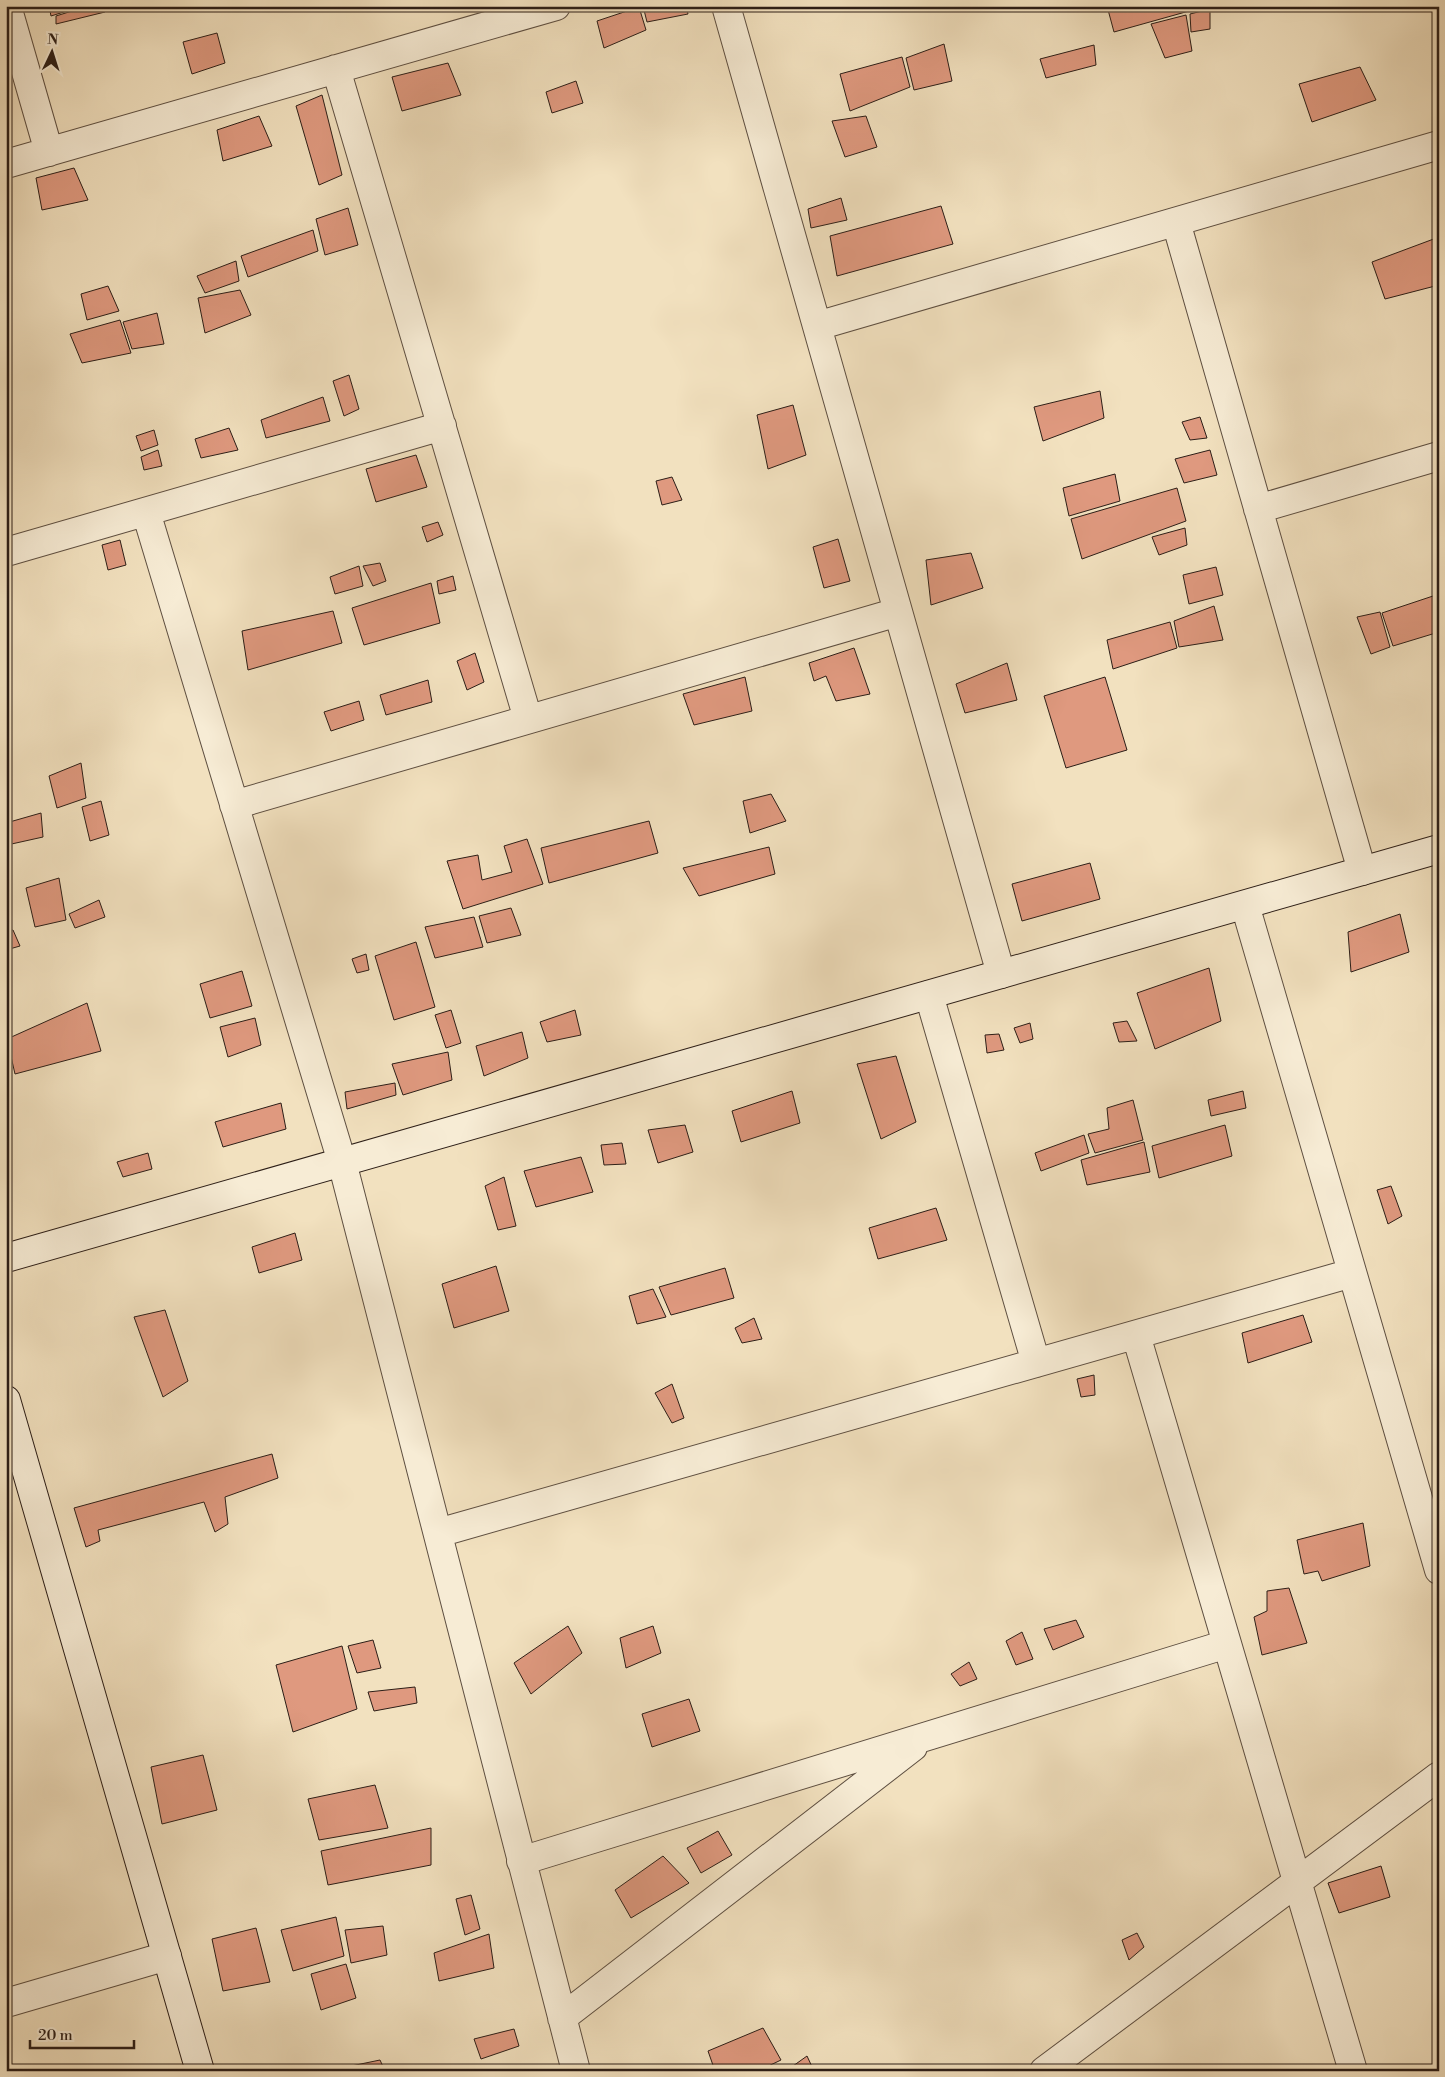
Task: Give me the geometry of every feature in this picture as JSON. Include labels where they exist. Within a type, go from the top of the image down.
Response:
[{"type":"street","points":[[7,6],[49,152]]},
{"type":"street","points":[[6,164],[556,6]]},
{"type":"street","points":[[726,6],[1001,974]]},
{"type":"street","points":[[336,69],[528,719]]},
{"type":"street","points":[[817,326],[1439,145]]},
{"type":"street","points":[[1176,222],[1362,871]]},
{"type":"street","points":[[6,552],[442,426]]},
{"type":"street","points":[[1258,510],[1439,456]]},
{"type":"street","points":[[146,512],[342,1162],[562,2018],[571,2070]]},
{"type":"street","points":[[234,805],[898,612]]},
{"type":"street","points":[[6,1258],[1439,849]]},
{"type":"street","points":[[1245,905],[1439,1570]]},
{"type":"street","points":[[929,995],[1036,1363]]},
{"type":"street","points":[[438,1533],[1352,1273]]},
{"type":"street","points":[[1136,1334],[1353,2071]]},
{"type":"street","points":[[6,1400],[200,2071]]},
{"type":"street","points":[[521,1861],[1227,1644]]},
{"type":"street","points":[[562,2018],[926,1737]]},
{"type":"street","points":[[1044,2071],[1439,1776]]},
{"type":"street","points":[[6,2004],[167,1956]]},
{"type":"building","points":[[49,6],[83,6],[51,16]]},
{"type":"building","points":[[88,6],[103,6],[105,12],[56,24],[56,16]]},
{"type":"building","points":[[643,6],[686,6],[688,14],[647,22]]},
{"type":"building","points":[[1107,6],[1207,6],[1114,32]]},
{"type":"building","points":[[639,7],[646,30],[604,48],[597,21]]},
{"type":"building","points":[[1210,9],[1210,29],[1191,32],[1190,14]]},
{"type":"building","points":[[1186,15],[1192,51],[1165,58],[1151,24]]},
{"type":"building","points":[[217,33],[225,63],[192,74],[183,42]]},
{"type":"building","points":[[944,44],[952,81],[914,90],[906,58]]},
{"type":"building","points":[[1094,45],[1096,65],[1046,78],[1040,59]]},
{"type":"building","points":[[902,57],[910,87],[850,111],[840,74]]},
{"type":"building","points":[[448,63],[461,95],[402,111],[392,77]]},
{"type":"building","points":[[1360,67],[1376,100],[1312,122],[1299,84]]},
{"type":"building","points":[[576,81],[583,103],[552,113],[546,92]]},
{"type":"building","points":[[322,95],[342,175],[319,185],[296,106]]},
{"type":"building","points":[[259,116],[272,146],[223,161],[217,130]]},
{"type":"building","points":[[866,116],[877,147],[845,157],[832,121]]},
{"type":"building","points":[[74,168],[88,200],[42,210],[36,178]]},
{"type":"building","points":[[841,198],[847,220],[811,228],[808,209]]},
{"type":"building","points":[[941,206],[953,244],[837,276],[830,236]]},
{"type":"building","points":[[348,208],[358,245],[325,255],[316,219]]},
{"type":"building","points":[[313,230],[318,251],[248,277],[241,256]]},
{"type":"building","points":[[1439,237],[1439,285],[1385,299],[1372,262]]},
{"type":"building","points":[[236,261],[239,281],[205,293],[197,276]]},
{"type":"building","points":[[108,286],[119,311],[87,320],[81,294]]},
{"type":"building","points":[[240,290],[251,315],[205,333],[198,298]]},
{"type":"building","points":[[157,313],[164,344],[132,349],[123,322]]},
{"type":"building","points":[[120,320],[131,353],[82,363],[70,334]]},
{"type":"building","points":[[349,375],[359,409],[344,416],[333,381]]},
{"type":"building","points":[[1100,391],[1104,418],[1043,441],[1034,407]]},
{"type":"building","points":[[323,397],[330,421],[266,438],[261,420]]},
{"type":"building","points":[[793,405],[806,455],[768,469],[757,415]]},
{"type":"building","points":[[1200,417],[1207,438],[1190,440],[1182,422]]},
{"type":"building","points":[[229,428],[238,450],[201,458],[195,439]]},
{"type":"building","points":[[154,430],[158,445],[141,451],[136,436]]},
{"type":"building","points":[[158,450],[162,466],[144,470],[141,457]]},
{"type":"building","points":[[1210,450],[1217,475],[1184,483],[1175,459]]},
{"type":"building","points":[[416,455],[427,487],[376,502],[366,469]]},
{"type":"building","points":[[1115,474],[1120,501],[1069,516],[1063,488]]},
{"type":"building","points":[[672,477],[682,500],[662,505],[656,481]]},
{"type":"building","points":[[1177,488],[1186,521],[1082,559],[1071,519]]},
{"type":"building","points":[[438,522],[443,535],[427,542],[422,527]]},
{"type":"building","points":[[1185,528],[1187,545],[1159,555],[1152,537]]},
{"type":"building","points":[[838,539],[850,581],[824,588],[813,547]]},
{"type":"building","points":[[120,540],[126,565],[108,570],[102,545]]},
{"type":"building","points":[[971,553],[983,588],[931,605],[926,560]]},
{"type":"building","points":[[380,563],[386,581],[373,586],[363,566]]},
{"type":"building","points":[[359,566],[363,586],[335,594],[330,577]]},
{"type":"building","points":[[1216,567],[1223,595],[1189,604],[1183,575]]},
{"type":"building","points":[[453,576],[456,590],[439,594],[437,581]]},
{"type":"building","points":[[431,583],[440,623],[364,645],[352,608]]},
{"type":"building","points":[[1439,594],[1439,632],[1393,646],[1382,613]]},
{"type":"building","points":[[1214,606],[1223,640],[1179,647],[1174,621]]},
{"type":"building","points":[[333,611],[342,643],[248,670],[242,631]]},
{"type":"building","points":[[1380,612],[1390,647],[1371,654],[1357,617]]},
{"type":"building","points":[[1170,622],[1177,648],[1113,669],[1107,640]]},
{"type":"building","points":[[854,648],[870,694],[836,701],[826,676],[814,681],[809,663]]},
{"type":"building","points":[[475,653],[484,682],[467,690],[457,661]]},
{"type":"building","points":[[1007,663],[1017,700],[965,713],[956,684]]},
{"type":"building","points":[[745,677],[752,711],[694,725],[683,694]]},
{"type":"building","points":[[1105,677],[1127,750],[1066,768],[1044,696]]},
{"type":"building","points":[[428,680],[432,702],[386,715],[380,695]]},
{"type":"building","points":[[359,701],[364,720],[331,731],[324,712]]},
{"type":"building","points":[[81,763],[86,798],[57,808],[49,776]]},
{"type":"building","points":[[771,794],[786,821],[750,833],[743,801]]},
{"type":"building","points":[[101,801],[109,835],[90,841],[82,807]]},
{"type":"building","points":[[41,813],[43,837],[7,845],[6,823]]},
{"type":"building","points":[[649,821],[658,853],[549,883],[541,848]]},
{"type":"building","points":[[527,839],[543,884],[463,909],[447,861],[478,855],[482,880],[512,872],[504,846]]},
{"type":"building","points":[[769,847],[775,874],[699,896],[683,868]]},
{"type":"building","points":[[1090,863],[1100,899],[1022,921],[1012,884]]},
{"type":"building","points":[[59,878],[66,920],[35,927],[26,888]]},
{"type":"building","points":[[99,900],[105,917],[75,928],[69,914]]},
{"type":"building","points":[[511,908],[521,935],[487,943],[479,916]]},
{"type":"building","points":[[1400,914],[1409,952],[1351,972],[1348,932]]},
{"type":"building","points":[[474,917],[483,947],[435,958],[425,927]]},
{"type":"building","points":[[13,930],[20,946],[6,950],[6,931]]},
{"type":"building","points":[[416,942],[435,1007],[394,1020],[375,956]]},
{"type":"building","points":[[366,954],[369,970],[357,973],[352,959]]},
{"type":"building","points":[[1209,968],[1221,1021],[1155,1049],[1137,993]]},
{"type":"building","points":[[242,971],[252,1006],[210,1018],[200,984]]},
{"type":"building","points":[[87,1003],[101,1051],[15,1074],[7,1039]]},
{"type":"building","points":[[451,1010],[461,1043],[446,1048],[435,1015]]},
{"type":"building","points":[[575,1010],[581,1035],[547,1042],[540,1022]]},
{"type":"building","points":[[255,1018],[261,1045],[228,1057],[220,1027]]},
{"type":"building","points":[[1127,1021],[1137,1041],[1119,1042],[1113,1023]]},
{"type":"building","points":[[1030,1023],[1033,1039],[1020,1043],[1014,1028]]},
{"type":"building","points":[[522,1032],[528,1058],[484,1076],[476,1046]]},
{"type":"building","points":[[999,1034],[1004,1050],[987,1053],[985,1035]]},
{"type":"building","points":[[448,1052],[452,1080],[403,1095],[392,1064]]},
{"type":"building","points":[[896,1056],[916,1122],[881,1139],[857,1064]]},
{"type":"building","points":[[395,1083],[396,1095],[347,1109],[345,1092]]},
{"type":"building","points":[[792,1091],[800,1123],[741,1142],[732,1111]]},
{"type":"building","points":[[1243,1091],[1246,1108],[1211,1116],[1208,1100]]},
{"type":"building","points":[[1133,1100],[1143,1140],[1095,1153],[1088,1134],[1109,1129],[1107,1108]]},
{"type":"building","points":[[281,1103],[286,1129],[223,1147],[215,1122]]},
{"type":"building","points":[[685,1125],[693,1152],[658,1163],[648,1130]]},
{"type":"building","points":[[1225,1125],[1232,1156],[1159,1178],[1152,1146]]},
{"type":"building","points":[[1084,1135],[1089,1153],[1041,1171],[1035,1153]]},
{"type":"building","points":[[1144,1142],[1150,1172],[1087,1185],[1081,1160]]},
{"type":"building","points":[[622,1143],[626,1164],[604,1165],[601,1145]]},
{"type":"building","points":[[148,1153],[152,1169],[123,1177],[117,1162]]},
{"type":"building","points":[[581,1157],[593,1192],[536,1207],[524,1171]]},
{"type":"building","points":[[504,1177],[516,1226],[498,1230],[485,1186]]},
{"type":"building","points":[[1391,1186],[1402,1216],[1388,1224],[1377,1190]]},
{"type":"building","points":[[936,1208],[947,1240],[878,1259],[869,1228]]},
{"type":"building","points":[[295,1233],[302,1260],[259,1273],[252,1247]]},
{"type":"building","points":[[496,1266],[509,1311],[454,1328],[442,1284]]},
{"type":"building","points":[[725,1268],[734,1298],[671,1315],[659,1287]]},
{"type":"building","points":[[653,1289],[666,1317],[637,1324],[629,1296]]},
{"type":"building","points":[[165,1310],[188,1381],[163,1397],[134,1317]]},
{"type":"building","points":[[1303,1315],[1312,1342],[1248,1363],[1242,1333]]},
{"type":"building","points":[[754,1318],[762,1339],[742,1343],[735,1328]]},
{"type":"building","points":[[1094,1375],[1095,1395],[1081,1397],[1077,1379]]},
{"type":"building","points":[[672,1384],[684,1418],[672,1423],[655,1393]]},
{"type":"building","points":[[272,1454],[278,1478],[225,1497],[228,1524],[215,1532],[204,1502],[98,1530],[100,1541],[86,1547],[74,1508]]},
{"type":"building","points":[[1363,1523],[1370,1566],[1322,1581],[1318,1571],[1304,1574],[1297,1540]]},
{"type":"building","points":[[1289,1588],[1307,1643],[1262,1655],[1254,1617],[1267,1611],[1267,1591]]},
{"type":"building","points":[[1076,1620],[1084,1637],[1053,1650],[1044,1629]]},
{"type":"building","points":[[568,1626],[582,1653],[531,1694],[514,1663]]},
{"type":"building","points":[[653,1626],[661,1653],[626,1668],[620,1638]]},
{"type":"building","points":[[1022,1632],[1033,1659],[1016,1665],[1006,1641]]},
{"type":"building","points":[[373,1640],[381,1668],[357,1673],[348,1646]]},
{"type":"building","points":[[342,1646],[357,1709],[293,1732],[276,1665]]},
{"type":"building","points":[[969,1662],[977,1679],[960,1686],[951,1674]]},
{"type":"building","points":[[415,1687],[417,1703],[374,1711],[368,1692]]},
{"type":"building","points":[[689,1699],[700,1731],[652,1747],[642,1714]]},
{"type":"building","points":[[203,1755],[217,1810],[162,1824],[151,1767]]},
{"type":"building","points":[[375,1785],[388,1828],[319,1840],[308,1799]]},
{"type":"building","points":[[431,1828],[431,1865],[328,1885],[321,1851]]},
{"type":"building","points":[[718,1831],[732,1855],[701,1873],[687,1848]]},
{"type":"building","points":[[663,1856],[689,1883],[631,1918],[615,1890]]},
{"type":"building","points":[[1381,1866],[1390,1897],[1339,1913],[1328,1883]]},
{"type":"building","points":[[471,1895],[480,1929],[465,1935],[456,1899]]},
{"type":"building","points":[[336,1917],[344,1956],[293,1971],[281,1930]]},
{"type":"building","points":[[383,1926],[387,1955],[351,1963],[345,1930]]},
{"type":"building","points":[[256,1928],[270,1982],[223,1991],[212,1939]]},
{"type":"building","points":[[1137,1933],[1144,1947],[1129,1960],[1122,1940]]},
{"type":"building","points":[[489,1934],[494,1968],[439,1981],[434,1953]]},
{"type":"building","points":[[346,1964],[356,1998],[321,2010],[311,1974]]},
{"type":"building","points":[[763,2028],[781,2060],[758,2071],[715,2071],[708,2051]]},
{"type":"building","points":[[514,2029],[519,2046],[481,2059],[474,2039]]},
{"type":"building","points":[[807,2056],[814,2071],[795,2071],[793,2066]]},
{"type":"building","points":[[380,2060],[385,2071],[327,2071]]},
{"type":"building","points":[[835,2067],[837,2071],[815,2071]]}]
